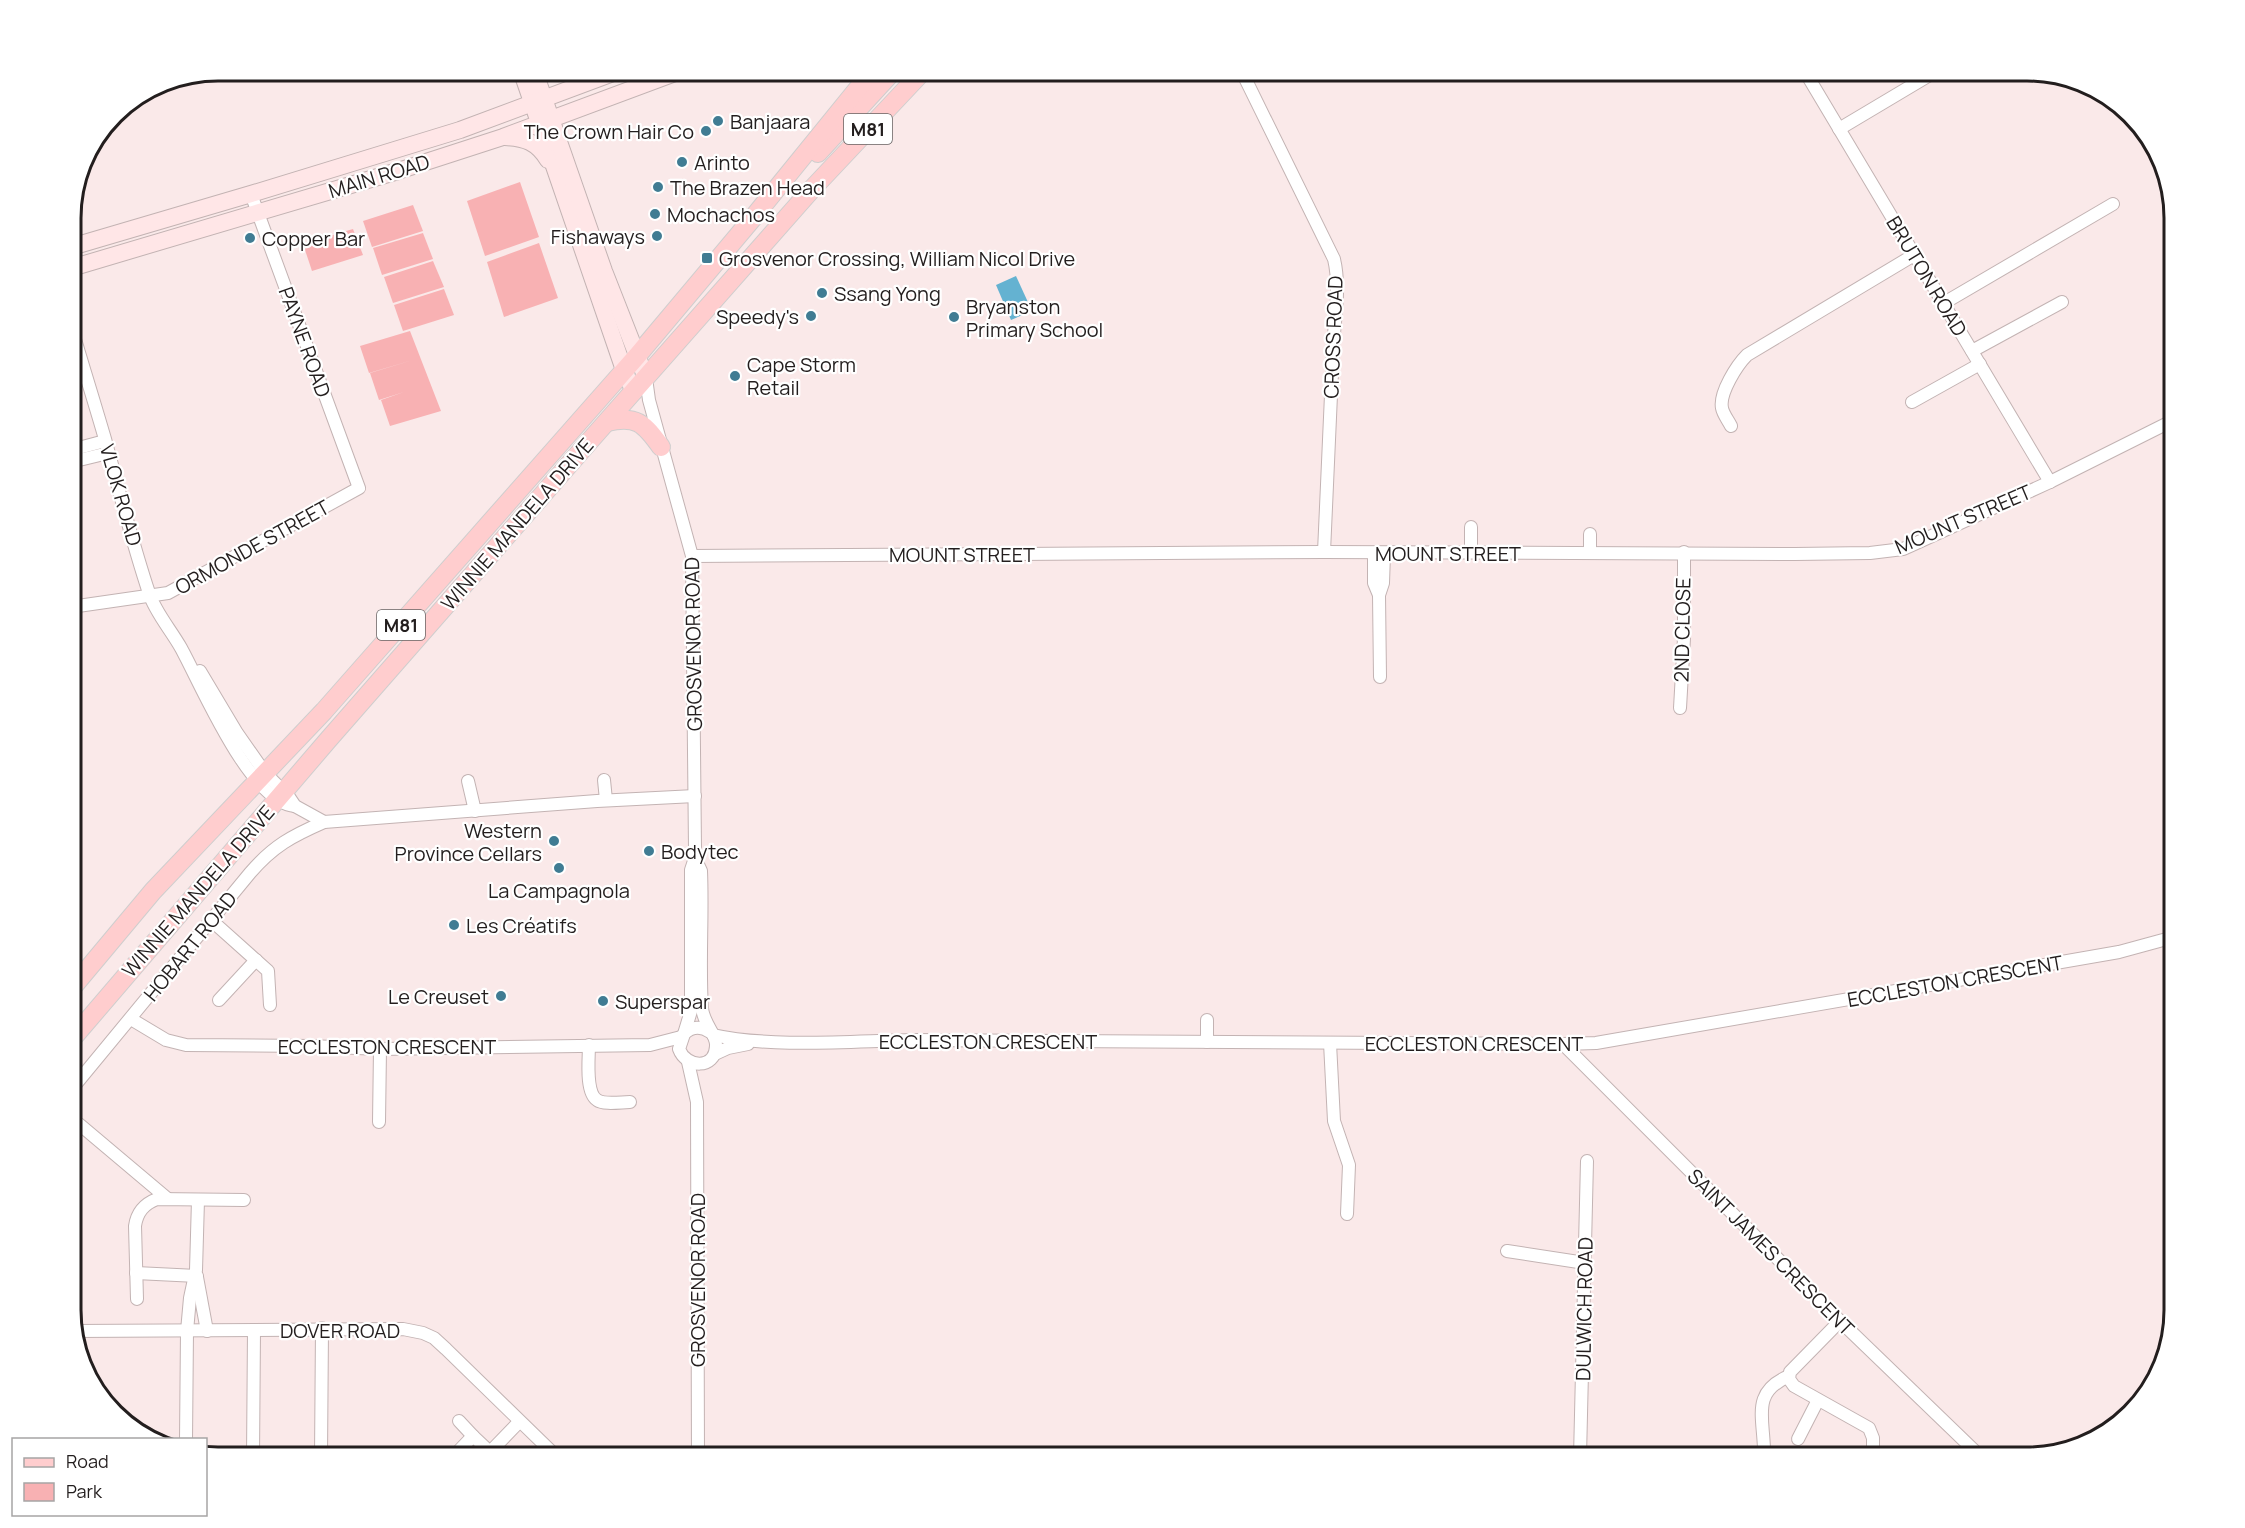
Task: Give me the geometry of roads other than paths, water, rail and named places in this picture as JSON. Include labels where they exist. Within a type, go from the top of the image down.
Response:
[{"type":"main road","name":"GROSVENOR ROAD","points":[[527,81],[538,101],[630,363]]},
{"type":"main road","name":"GROSVENOR ROAD","points":[[535,81],[538,101]]},
{"type":"main road","name":"MAIN ROAD","points":[[81,244],[460,130],[592,81]]},
{"type":"main road","name":"MAIN ROAD","points":[[81,265],[398,171],[503,137],[653,81]]},
{"type":"main road","name":"WINNIE MANDELA DRIVE","points":[[81,977],[153,891],[376,654],[630,363],[752,219],[864,81]]},
{"type":"main road","points":[[752,219],[837,135],[884,81]]},
{"type":"main road","name":"WINNIE MANDELA DRIVE","points":[[81,1028],[133,964],[285,799],[607,422],[643,390],[813,189],[914,81]]},
{"type":"main road","name":"GROSVENOR ROAD","points":[[545,121],[558,176],[630,363],[643,390]]},
{"type":"main road","points":[[503,137],[523,139],[538,146],[558,176]]},
{"type":"main road","points":[[607,422],[623,418],[638,422],[646,427],[661,447]]},
{"type":"street","name":"CROSS ROAD","points":[[1246,81],[1334,259],[1337,270],[1324,552]]},
{"type":"street","name":"BRUTON ROAD","points":[[1811,81],[2050,482]]},
{"type":"street","points":[[1839,129],[1920,81]]},
{"type":"street","name":"PAYNE ROAD","points":[[252,194],[359,488]]},
{"type":"street","points":[[1944,303],[2113,204]]},
{"type":"street","points":[[1731,426],[1722,407],[1722,398],[1736,368],[1747,355],[1914,255]]},
{"type":"street","points":[[1972,351],[2062,302]]},
{"type":"street","name":"VLOK ROAD","points":[[81,360],[150,596],[183,650],[194,676],[229,740],[261,778]]},
{"type":"street","points":[[1912,402],[1980,364]]},
{"type":"street","name":"GROSVENOR ROAD","points":[[643,390],[692,556],[695,858],[691,870],[691,1011],[683,1035]]},
{"type":"street","name":"MOUNT STREET","points":[[692,556],[1324,552],[1379,554],[1471,552],[1870,553],[1903,549],[2050,482],[2164,425]]},
{"type":"street","points":[[81,447],[105,441]]},
{"type":"street","points":[[81,460],[108,453]]},
{"type":"street","name":"ORMONDE STREET","points":[[81,606],[168,594],[359,488]]},
{"type":"street","points":[[1471,527],[1471,552]]},
{"type":"street","points":[[1590,534],[1590,552]]},
{"type":"street","name":"2ND CLOSE","points":[[1680,708],[1684,638],[1684,552]]},
{"type":"street","points":[[1379,554],[1383,583],[1379,595],[1380,677]]},
{"type":"street","points":[[261,778],[285,799],[324,822]]},
{"type":"street","points":[[604,780],[606,800]]},
{"type":"street","points":[[468,781],[475,811]]},
{"type":"street","name":"HOBART ROAD","points":[[81,1078],[250,873],[273,849],[297,834],[324,822],[606,800],[695,796]]},
{"type":"street","name":"GROSVENOR ROAD","points":[[695,858],[701,870],[702,1008],[712,1034]]},
{"type":"street","points":[[211,920],[269,974],[270,1005]]},
{"type":"street","name":"ECCLESTON CRESCENT","points":[[712,1034],[727,1039],[764,1041],[1596,1043],[2119,952],[2164,940]]},
{"type":"street","points":[[219,1000],[256,960]]},
{"type":"street","name":"ECCLESTON CRESCENT","points":[[130,1018],[166,1040],[186,1045],[380,1048],[650,1045],[683,1035]]},
{"type":"street","points":[[1207,1042],[1208,1020]]},
{"type":"street","points":[[699,1027],[712,1034],[716,1041],[714,1056],[705,1063],[696,1065],[685,1058],[679,1049],[683,1035],[688,1030],[699,1027]]},
{"type":"street","name":"ECCLESTON CRESCENT","points":[[714,1056],[728,1048],[764,1041]]},
{"type":"street","points":[[1330,1043],[1334,1120],[1349,1165],[1347,1214]]},
{"type":"street","name":"SAINT JAMES CRESCENT","points":[[1563,1044],[1970,1447]]},
{"type":"street","points":[[589,1045],[591,1093],[597,1100],[603,1102],[630,1102]]},
{"type":"street","name":"ECCLESTON CRESCENT","points":[[650,1045],[685,1058]]},
{"type":"street","points":[[379,1122],[380,1048]]},
{"type":"street","name":"GROSVENOR ROAD","points":[[698,1447],[696,1101],[703,1071],[714,1056]]},
{"type":"street","name":"GROSVENOR ROAD","points":[[685,1058],[696,1101]]},
{"type":"street","points":[[81,1126],[168,1199]]},
{"type":"street","name":"DULWICH ROAD","points":[[1580,1447],[1587,1161]]},
{"type":"street","points":[[137,1299],[136,1217],[146,1205],[152,1201],[168,1199],[244,1200]]},
{"type":"street","points":[[198,1200],[196,1274],[207,1331]]},
{"type":"street","points":[[1507,1251],[1585,1263]]},
{"type":"street","points":[[136,1273],[196,1274]]},
{"type":"street","points":[[186,1438],[187,1331],[190,1298],[196,1274]]},
{"type":"street","points":[[1764,1447],[1761,1404],[1764,1397],[1774,1384],[1789,1376],[1840,1321]]},
{"type":"street","points":[[321,1447],[322,1328]]},
{"type":"street","name":"DOVER ROAD","points":[[83,1330],[207,1331],[322,1328],[403,1329],[423,1333],[434,1338],[446,1349],[545,1447]]},
{"type":"street","points":[[253,1447],[254,1330]]},
{"type":"street","points":[[1789,1376],[1794,1386],[1869,1428],[1873,1438],[1873,1447]]},
{"type":"street","points":[[1798,1439],[1818,1400]]},
{"type":"street","points":[[459,1421],[483,1447]]},
{"type":"street","points":[[497,1447],[519,1422]]},
{"type":"street","points":[[463,1447],[473,1436]]},
{"type":"water","points":[[1016,276],[1032,311],[1011,320],[996,285]]},
{"type":"place","name":"Banjaara","points":[[718,121]]},
{"type":"place","name":"The Crown Hair Co","points":[[706,131]]},
{"type":"place","name":"Arinto","points":[[682,162]]},
{"type":"place","name":"The Brazen Head","points":[[658,187]]},
{"type":"place","name":"Mochachos","points":[[655,214]]},
{"type":"place","name":"Fishaways","points":[[657,236]]},
{"type":"place","name":"Copper Bar","points":[[250,238]]},
{"type":"place","name":"Grosvenor Crossing, William Nicol Drive","points":[[707,258]]},
{"type":"place","name":"Ssang Yong","points":[[822,293]]},
{"type":"place","name":"Speedy's","points":[[811,316]]},
{"type":"place","name":"Bryanston Primary School","points":[[954,317]]},
{"type":"place","name":"Cape Storm Retail","points":[[735,376]]},
{"type":"place","name":"Western Province Cellars","points":[[554,841]]},
{"type":"place","name":"Bodytec","points":[[649,851]]},
{"type":"place","name":"La Campagnola","points":[[559,868]]},
{"type":"place","name":"Les Créatifs","points":[[454,925]]},
{"type":"place","name":"Le Creuset","points":[[501,996]]},
{"type":"place","name":"Superspar","points":[[603,1001]]}]
